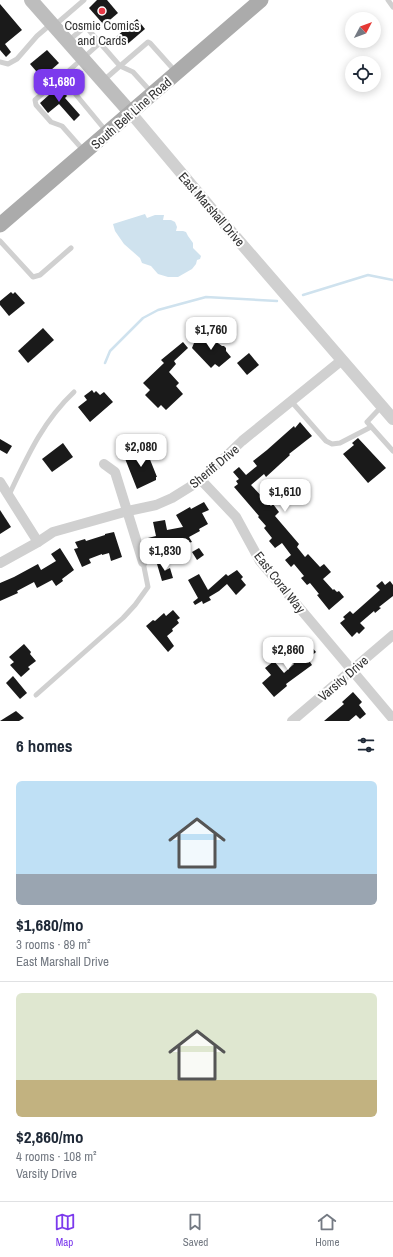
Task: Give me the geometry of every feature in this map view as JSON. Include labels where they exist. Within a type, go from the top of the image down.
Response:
[{"type":"main road","name":"East Marshall Drive","points":[[32,0],[130,112]]},
{"type":"main road","name":"South Belt Line Road","points":[[0,225],[261,0]]},
{"type":"street","name":"East Marshall Drive","points":[[130,112],[393,419]]},
{"type":"street","name":"Sheriff Drive","points":[[0,563],[53,532],[128,511],[156,505],[172,498],[201,480],[242,441],[342,360]]},
{"type":"street","points":[[104,464],[115,472],[143,562]]},
{"type":"street","name":"East Coral Way","points":[[201,480],[236,517],[260,561],[393,719]]},
{"type":"street","points":[[0,482],[38,542]]},
{"type":"street","name":"Varsity Drive","points":[[292,721],[393,635]]},
{"type":"lane","points":[[0,62],[8,64],[17,59],[37,36],[84,0]]},
{"type":"lane","points":[[388,0],[393,7]]},
{"type":"lane","points":[[68,42],[87,28],[120,66],[133,72],[152,94]]},
{"type":"lane","points":[[102,81],[148,42],[176,73]]},
{"type":"lane","points":[[85,152],[62,126],[51,122],[36,105],[35,100],[100,43]]},
{"type":"lane","points":[[64,75],[63,79],[107,132]]},
{"type":"lane","points":[[0,241],[33,277],[40,275],[71,248]]},
{"type":"lane","points":[[9,496],[38,436],[57,409],[74,392]]},
{"type":"lane","points":[[292,401],[326,441],[332,444],[340,443],[371,427]]},
{"type":"lane","points":[[382,406],[367,422],[393,451]]},
{"type":"lane","points":[[36,695],[123,618],[135,605],[148,587],[143,562]]},
{"type":"water","points":[[145,214],[147,218],[155,215],[164,215],[163,220],[171,220],[175,222],[177,227],[176,231],[186,232],[193,243],[193,248],[201,256],[192,269],[178,277],[168,277],[158,274],[151,266],[142,263],[140,258],[124,244],[115,231],[113,224]]},
{"type":"building","points":[[97,0],[107,0],[118,13],[104,25],[89,8]]},
{"type":"building","points":[[0,4],[22,30],[5,44],[11,52],[6,57],[0,50]]},
{"type":"building","points":[[137,19],[145,29],[124,47],[116,37]]},
{"type":"building","points":[[47,50],[59,63],[42,78],[30,64]]},
{"type":"building","points":[[59,86],[67,96],[65,98],[80,115],[74,121],[59,104],[48,113],[40,103]]},
{"type":"building","points":[[11,292],[13,294],[15,292],[25,303],[9,316],[0,305],[0,301]]},
{"type":"building","points":[[43,328],[54,340],[28,363],[18,351]]},
{"type":"building","points":[[208,333],[215,339],[215,341],[226,348],[226,351],[231,357],[219,367],[215,364],[211,368],[192,348],[194,343],[198,342],[200,337]]},
{"type":"building","points":[[183,342],[188,348],[174,361],[176,364],[169,372],[179,383],[176,386],[183,394],[166,410],[161,405],[158,408],[145,395],[150,390],[143,383],[164,363],[161,360]]},
{"type":"building","points":[[249,353],[259,365],[247,375],[237,363]]},
{"type":"building","points":[[92,390],[94,393],[96,391],[100,395],[104,392],[113,402],[90,422],[78,407],[87,400],[84,396]]},
{"type":"building","points":[[300,422],[312,436],[289,454],[290,455],[266,477],[264,474],[251,485],[271,506],[273,504],[279,512],[275,516],[299,544],[297,547],[305,557],[308,554],[320,567],[324,564],[331,572],[323,579],[333,590],[334,589],[337,592],[339,591],[344,597],[329,610],[310,583],[307,585],[301,578],[304,576],[294,564],[291,567],[285,560],[291,555],[282,543],[275,548],[269,541],[272,538],[264,528],[266,526],[234,487],[238,484],[236,481],[239,479],[233,472],[239,467],[246,475],[257,466],[253,461],[294,426],[295,428]]},
{"type":"building","points":[[358,438],[386,468],[368,483],[343,454],[354,445],[352,443]]},
{"type":"building","points":[[0,439],[12,446],[7,454],[0,450]]},
{"type":"building","points":[[63,443],[73,457],[52,472],[42,459]]},
{"type":"building","points":[[145,447],[157,477],[156,480],[137,489],[124,456]]},
{"type":"building","points":[[204,502],[209,510],[202,513],[208,524],[199,529],[200,531],[189,537],[192,542],[173,547],[172,542],[167,543],[164,538],[162,539],[163,544],[150,546],[148,538],[156,536],[153,522],[165,520],[167,530],[183,527],[176,515],[190,507],[191,509]]},
{"type":"building","points":[[0,510],[11,527],[0,534]]},
{"type":"building","points":[[114,532],[122,557],[111,561],[109,553],[102,554],[89,559],[91,563],[82,567],[74,549],[78,548],[75,542],[85,539],[86,541]]},
{"type":"building","points":[[60,548],[74,570],[62,579],[63,581],[56,586],[52,580],[37,588],[34,582],[17,591],[18,593],[0,601],[0,583],[38,564],[41,570],[56,561],[51,554]]},
{"type":"building","points":[[199,548],[204,555],[197,560],[192,552]]},
{"type":"building","points":[[164,562],[166,570],[170,568],[173,578],[162,581],[157,564]]},
{"type":"building","points":[[237,570],[243,577],[241,579],[246,585],[236,595],[227,584],[209,597],[211,600],[203,604],[202,601],[195,605],[193,602],[198,598],[188,580],[199,574],[208,590],[226,574],[228,576]]},
{"type":"building","points":[[382,581],[385,585],[390,581],[393,585],[393,596],[379,607],[381,608],[375,613],[374,611],[360,623],[365,628],[359,634],[357,632],[352,637],[340,623],[345,619],[343,617],[350,611],[353,614],[380,590],[376,586]]},
{"type":"building","points":[[173,610],[180,618],[177,620],[179,623],[167,636],[174,646],[168,652],[146,626],[153,620],[155,621],[164,613],[166,616]]},
{"type":"building","points":[[24,644],[36,661],[28,667],[30,669],[21,677],[10,665],[14,662],[9,657]]},
{"type":"building","points":[[309,644],[316,652],[308,659],[312,665],[286,684],[287,686],[274,697],[262,683],[271,675],[265,668],[274,661],[284,673],[294,664],[290,659]]},
{"type":"building","points":[[13,676],[27,693],[20,699],[6,683]]},
{"type":"building","points":[[353,692],[362,702],[359,705],[366,714],[360,719],[356,715],[349,721],[324,721],[344,704],[342,702]]},
{"type":"building","points":[[16,711],[24,718],[19,721],[0,721]]},
{"type":"waterway","points":[[303,295],[368,275],[393,280]]},
{"type":"waterway","points":[[105,363],[110,351],[143,318],[158,310],[206,297],[277,301]]},
{"type":"place","name":"Cosmic Comics and Cards","points":[[102,11]]}]
